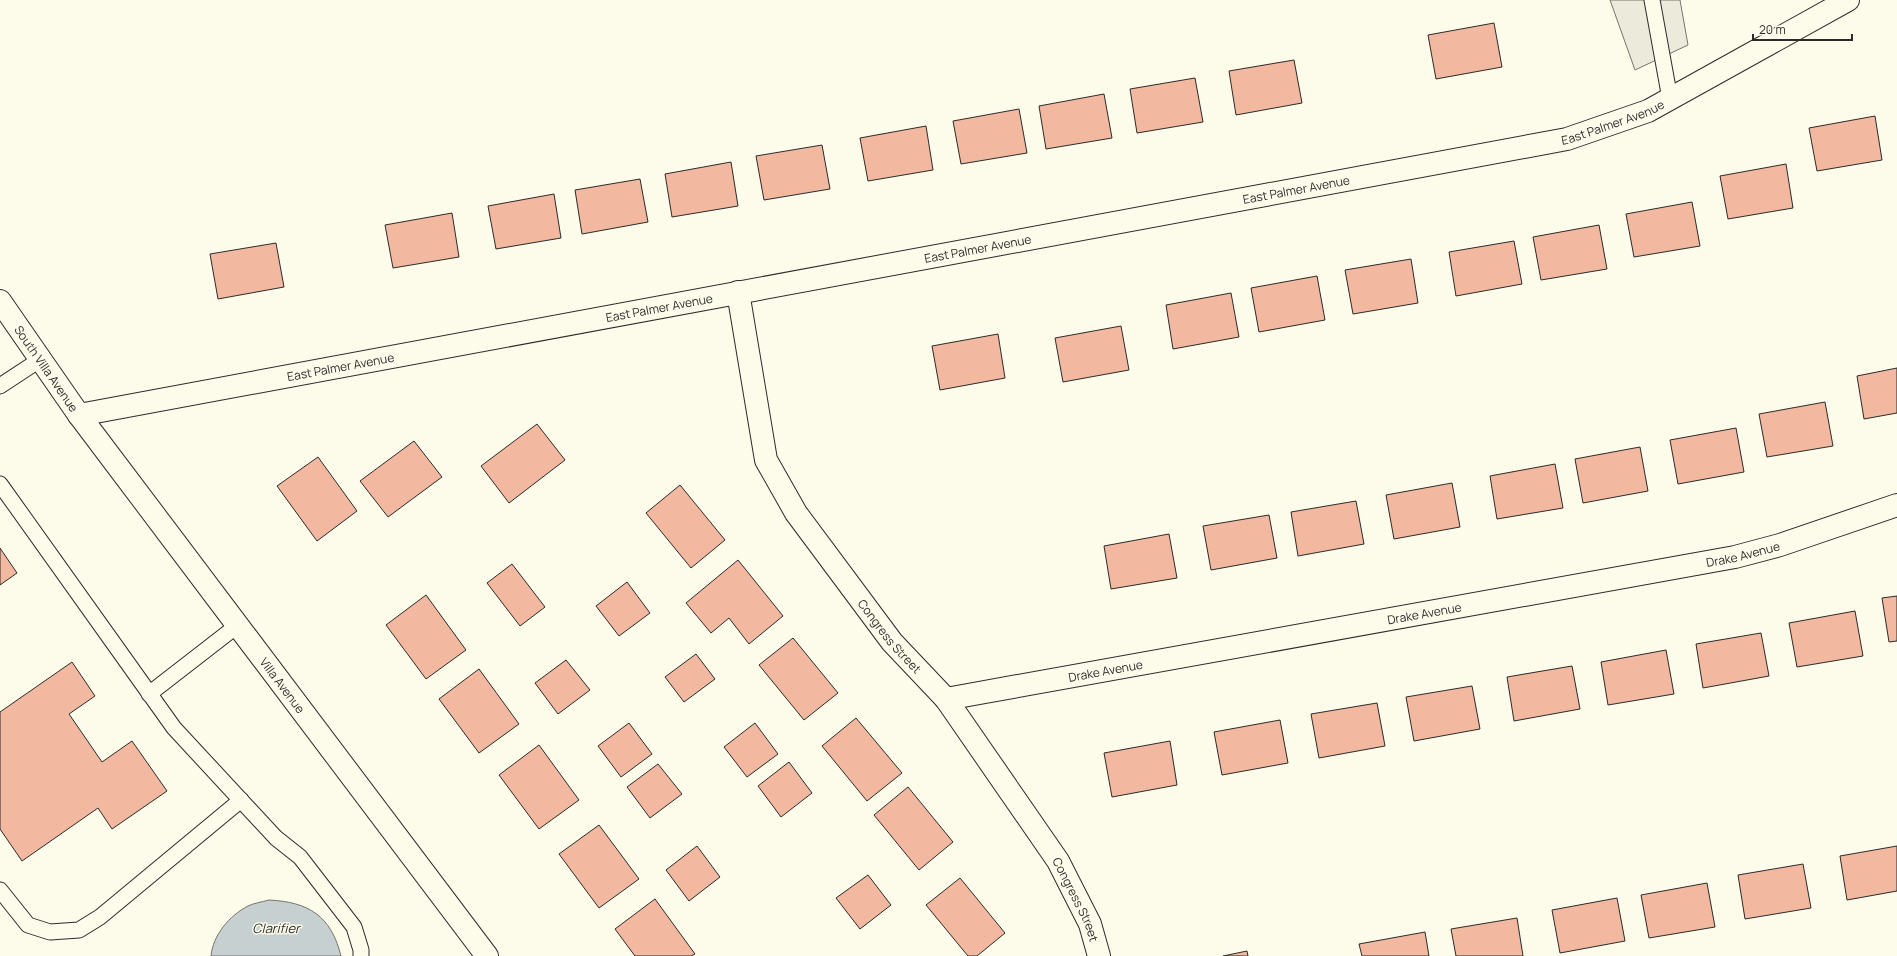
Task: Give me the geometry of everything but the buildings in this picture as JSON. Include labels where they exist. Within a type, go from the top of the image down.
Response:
[{"type":"street","name":"East Palmer Avenue","points":[[79,415],[1567,139],[1648,111],[1848,0]]},
{"type":"street","name":"Congress Street","points":[[738,292],[766,460],[796,512],[892,642],[946,699],[1058,861],[1090,924],[1098,956]]},
{"type":"street","name":"South Villa Avenue","points":[[0,301],[79,415]]},
{"type":"street","name":"Villa Avenue","points":[[79,415],[486,956]]},
{"type":"street","name":"Drake Avenue","points":[[946,699],[1735,557],[1780,544],[1897,505]]},
{"type":"lane","points":[[1652,0],[1670,99]]},
{"type":"lane","points":[[0,386],[41,360]]},
{"type":"lane","points":[[0,484],[174,728],[276,838],[300,857],[354,927],[361,956]]},
{"type":"lane","points":[[149,694],[238,625]]},
{"type":"lane","points":[[0,890],[28,925],[50,932],[79,930],[100,917],[241,800]]},
{"type":"shaded area","points":[[1610,0],[1680,0],[1688,45],[1635,70]]},
{"type":"water","name":"Clarifier","points":[[269,900],[296,904],[307,908],[316,914],[324,921],[331,931],[337,942],[341,956],[211,956],[215,941],[223,927],[234,915],[255,903]]}]
